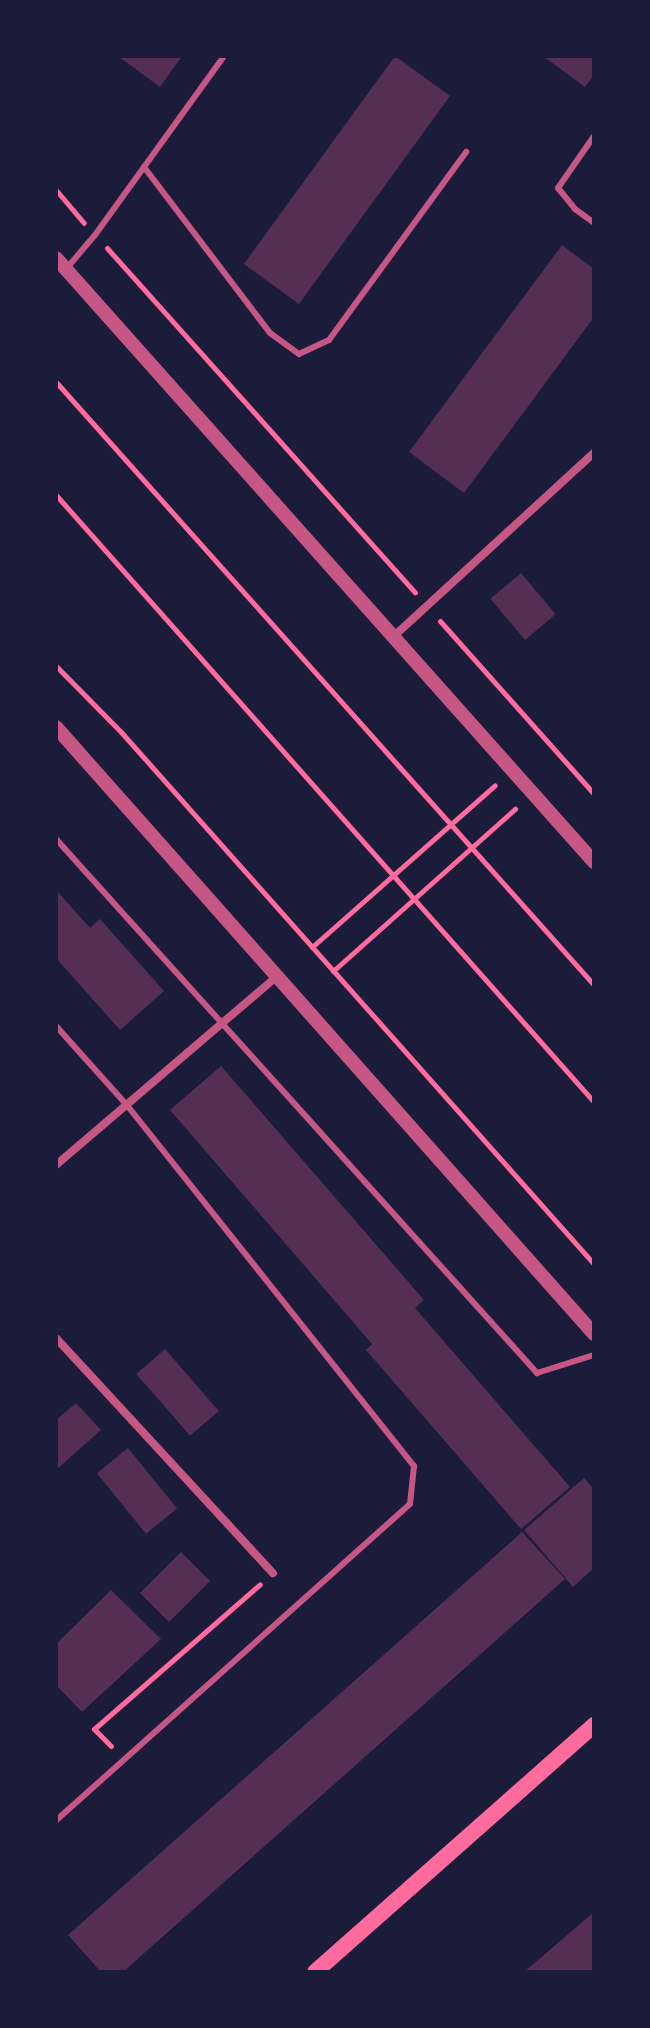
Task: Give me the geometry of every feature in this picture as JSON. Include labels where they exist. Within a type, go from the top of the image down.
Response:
[{"type":"main road","points":[[315,1972],[594,1725]]},
{"type":"street","points":[[61,264],[594,862]]},
{"type":"street","points":[[393,637],[594,453]]},
{"type":"street","points":[[56,727],[594,1334]]},
{"type":"street","points":[[56,1165],[224,1025],[277,976]]},
{"type":"street","points":[[56,1338],[273,1573]]},
{"type":"lane","points":[[61,264],[95,235],[224,56]]},
{"type":"lane","points":[[594,136],[558,188],[575,209],[594,223]]},
{"type":"lane","points":[[144,167],[270,333],[299,354],[329,340],[466,152]]},
{"type":"lane","points":[[56,839],[537,1373],[594,1355]]},
{"type":"lane","points":[[56,1026],[126,1104],[414,1466],[410,1504],[56,1821]]},
{"type":"path","points":[[56,190],[594,794]]},
{"type":"path","points":[[56,382],[594,985]]},
{"type":"path","points":[[56,495],[594,1102]]},
{"type":"path","points":[[56,666],[121,732],[594,1264]]},
{"type":"path","points":[[312,947],[495,785]]},
{"type":"path","points":[[333,971],[515,809]]},
{"type":"path","points":[[94,1729],[273,1573]]},
{"type":"building","points":[[118,56],[182,56],[160,87]]},
{"type":"building","points":[[395,56],[450,96],[299,304],[244,264]]},
{"type":"building","points":[[543,56],[594,56],[594,75],[585,87]]},
{"type":"building","points":[[562,245],[594,269],[594,317],[464,493],[409,452]]},
{"type":"building","points":[[521,573],[556,614],[525,640],[490,599]]},
{"type":"building","points":[[56,890],[90,928],[100,919],[164,991],[120,1030],[56,958]]},
{"type":"building","points":[[221,1066],[424,1300],[415,1308],[570,1487],[521,1529],[366,1350],[372,1344],[170,1110]]},
{"type":"building","points":[[165,1349],[219,1411],[190,1436],[136,1374]]},
{"type":"building","points":[[76,1403],[101,1430],[56,1470],[56,1420]]},
{"type":"building","points":[[128,1448],[177,1509],[146,1534],[97,1473]]},
{"type":"building","points":[[584,1478],[594,1489],[594,1568],[573,1587],[524,1530]]},
{"type":"building","points":[[522,1532],[565,1579],[123,1972],[101,1972],[68,1935]]},
{"type":"building","points":[[181,1552],[210,1581],[169,1622],[140,1593]]},
{"type":"building","points":[[111,1590],[161,1639],[82,1712],[56,1685],[56,1644]]},
{"type":"building","points":[[594,1912],[594,1972],[524,1972]]}]
